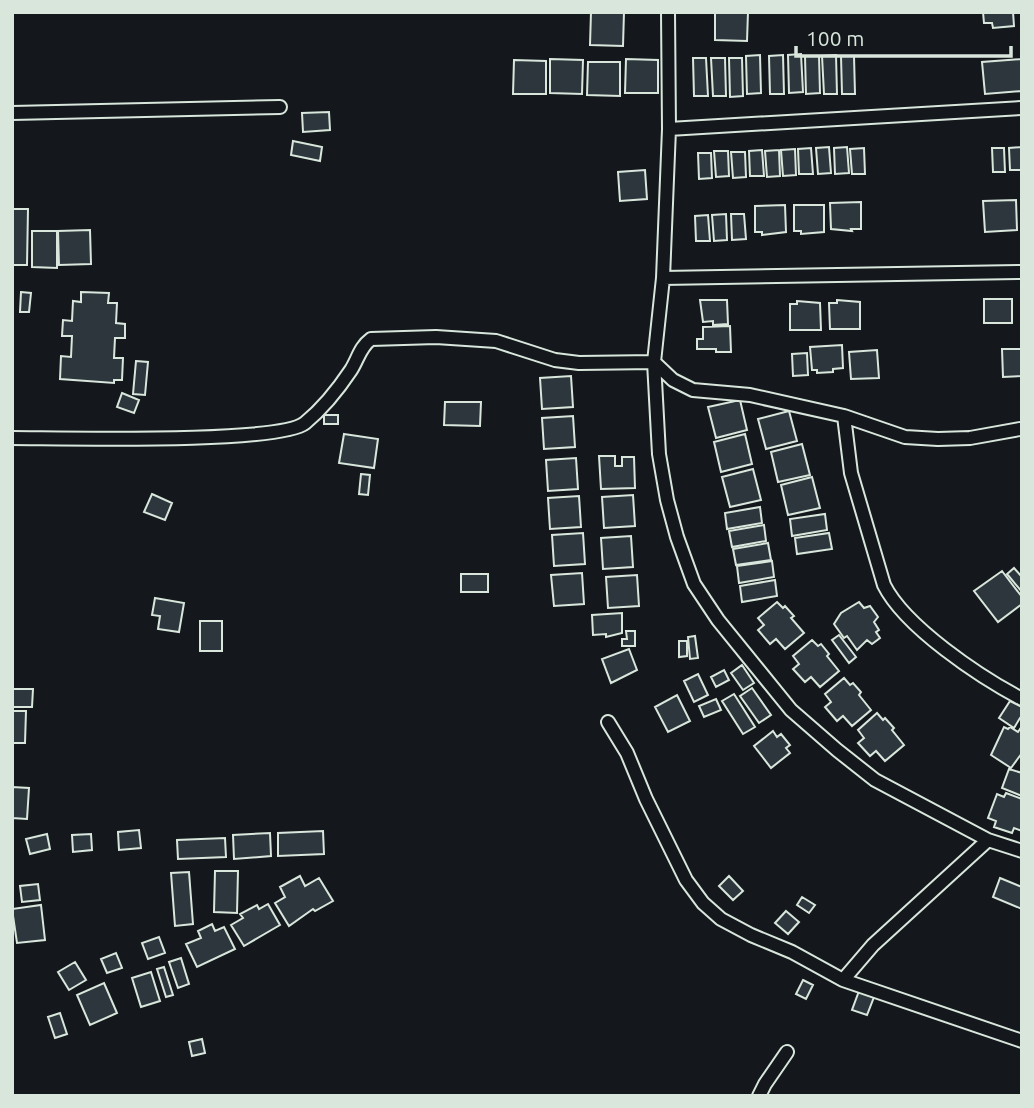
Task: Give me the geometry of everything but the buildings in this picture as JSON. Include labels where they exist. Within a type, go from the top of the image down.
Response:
[{"type":"street","points":[[668,12],[669,129],[663,278],[654,362],[659,454],[667,500],[694,584],[718,620],[791,709],[837,750],[875,780],[988,840],[1022,851]]},
{"type":"street","points":[[12,113],[280,107]]},
{"type":"street","points":[[669,129],[1022,108]]},
{"type":"street","points":[[663,278],[1022,272]]},
{"type":"street","points":[[12,439],[237,436],[284,432],[303,425],[350,371],[363,345],[371,339],[436,337],[496,341],[555,360],[579,363],[654,362],[673,380],[693,390],[750,396],[844,416],[905,437],[970,438],[1020,429]]},
{"type":"street","points":[[844,416],[853,483],[884,585],[892,601],[937,642],[1001,688],[1022,699]]},
{"type":"street","points":[[608,722],[627,753],[646,799],[686,880],[703,903],[721,919],[792,952],[843,981],[1022,1041]]},
{"type":"street","points":[[843,981],[873,945],[988,840]]},
{"type":"street","points":[[759,1096],[787,1052]]}]
